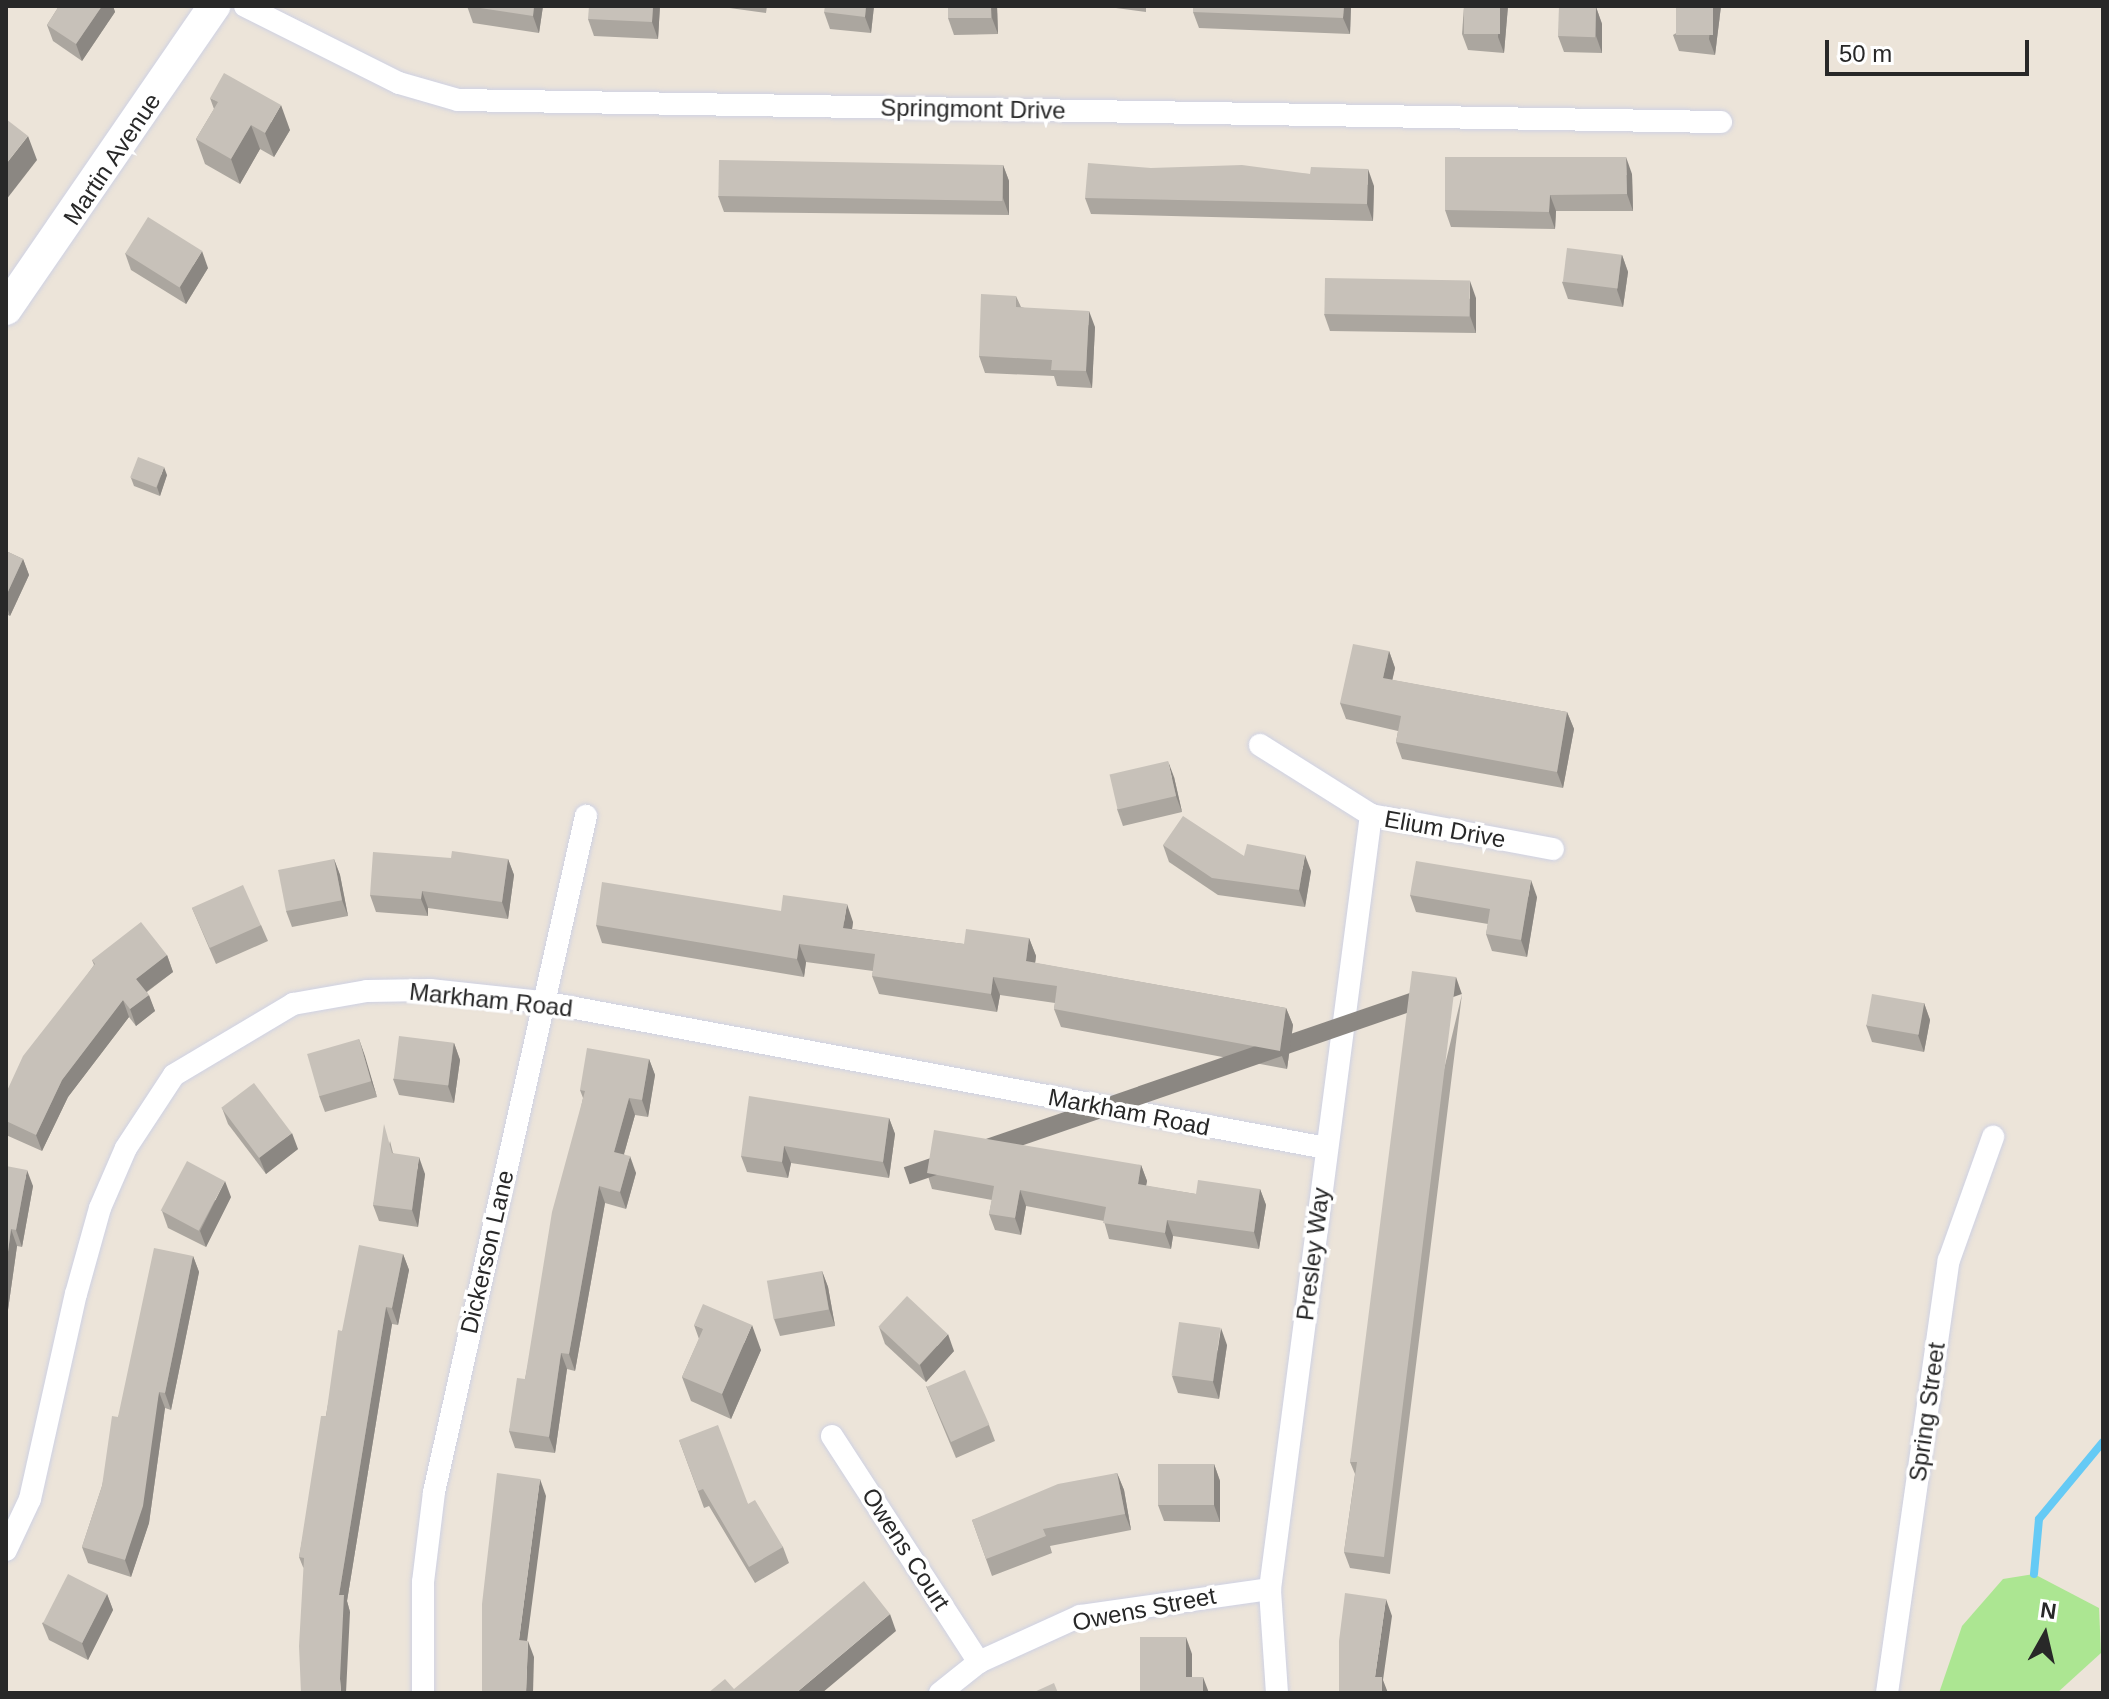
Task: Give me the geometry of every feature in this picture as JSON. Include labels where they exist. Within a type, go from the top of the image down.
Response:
[{"type":"street","name":"Martin Avenue","points":[[6,309],[214,6]]},
{"type":"street","name":"Springmont Drive","points":[[245,6],[399,83],[458,100],[1721,122]]},
{"type":"street","name":"Elium Drive","points":[[1260,745],[1371,815],[1553,849]]},
{"type":"street","name":"Presley Way","points":[[1277,1693],[1270,1589],[1371,815]]},
{"type":"street","name":"Dickerson Lane","points":[[423,1693],[423,1582],[434,1492],[586,816]]},
{"type":"street","name":"Markham Road","points":[[6,1550],[30,1499],[100,1208],[126,1148],[174,1075],[293,1004],[367,991],[430,990],[543,1002],[1326,1148]]},
{"type":"street","name":"Spring Street","points":[[1887,1693],[1949,1260],[1993,1137]]},
{"type":"street","name":"Owens Court","points":[[832,1436],[979,1662]]},
{"type":"street","name":"Owens Street","points":[[940,1693],[979,1662],[1080,1616],[1270,1589]]},
{"type":"green space","points":[[2034,1574],[2099,1608],[2101,1653],[2057,1693],[1939,1693],[1962,1626],[2003,1579]]},
{"type":"building","points":[[59,6],[102,6],[76,44],[47,25]]},
{"type":"building","points":[[467,6],[534,6],[533,16]]},
{"type":"building","points":[[589,6],[653,6],[652,22],[588,19]]},
{"type":"building","points":[[825,6],[866,6],[865,17],[824,12]]},
{"type":"building","points":[[948,6],[991,6],[991,18],[948,18]]},
{"type":"building","points":[[1193,6],[1344,6],[1343,18],[1193,12]]},
{"type":"building","points":[[1464,6],[1500,6],[1500,34],[1464,34]]},
{"type":"building","points":[[1559,6],[1596,7],[1595,37],[1558,36]]},
{"type":"building","points":[[1676,6],[1713,6],[1713,35],[1676,35]]},
{"type":"building","points":[[224,73],[281,105],[265,133],[251,125],[231,159],[196,139],[218,102],[210,98]]},
{"type":"building","points":[[6,119],[28,136],[6,164]]},
{"type":"building","points":[[1445,157],[1626,157],[1627,194],[1550,195],[1549,212],[1445,210]]},
{"type":"building","points":[[719,160],[1003,165],[1002,201],[718,196]]},
{"type":"building","points":[[1088,163],[1151,168],[1242,165],[1310,174],[1311,167],[1368,169],[1367,204],[1085,198]]},
{"type":"building","points":[[148,217],[202,251],[179,287],[125,253]]},
{"type":"building","points":[[1567,248],[1622,255],[1617,288],[1563,282]]},
{"type":"building","points":[[1325,278],[1470,281],[1469,317],[1324,314]]},
{"type":"building","points":[[981,294],[1016,296],[1016,307],[1089,311],[1086,371],[1051,370],[1052,360],[979,356]]},
{"type":"building","points":[[138,457],[164,467],[156,488],[130,478]]},
{"type":"building","points":[[6,551],[23,559],[6,596]]},
{"type":"building","points":[[1353,644],[1389,651],[1383,678],[1567,712],[1557,772],[1396,742],[1401,716],[1340,703]]},
{"type":"building","points":[[1168,761],[1176,796],[1118,810],[1110,774]]},
{"type":"building","points":[[1183,816],[1244,856],[1247,844],[1305,855],[1299,890],[1212,878],[1163,845]]},
{"type":"building","points":[[452,851],[508,859],[502,902],[422,891],[421,899],[370,895],[373,852],[451,858]]},
{"type":"building","points":[[334,859],[342,900],[286,911],[278,870]]},
{"type":"building","points":[[1416,861],[1531,880],[1521,940],[1486,934],[1490,909],[1410,895]]},
{"type":"building","points":[[602,882],[781,911],[783,895],[847,904],[843,928],[964,944],[966,929],[1029,938],[1026,961],[1286,1008],[1280,1051],[1054,1009],[1057,986],[993,977],[991,994],[872,976],[875,954],[799,944],[797,959],[596,925]]},
{"type":"building","points":[[243,885],[261,925],[210,948],[192,908]]},
{"type":"building","points":[[141,922],[167,955],[136,979],[149,995],[130,1009],[123,1000],[62,1080],[36,1135],[6,1121],[6,1093],[23,1056],[95,964],[92,960]]},
{"type":"building","points":[[1412,971],[1456,977],[1384,1557],[1344,1552],[1357,1462],[1350,1462]]},
{"type":"building","points":[[1872,994],[1924,1003],[1919,1035],[1866,1026]]},
{"type":"building","points":[[399,1036],[454,1043],[448,1085],[394,1079]]},
{"type":"building","points":[[359,1039],[371,1081],[319,1096],[307,1054]]},
{"type":"building","points":[[587,1048],[649,1059],[642,1100],[629,1098],[614,1152],[630,1156],[620,1192],[599,1186],[569,1354],[561,1353],[549,1437],[509,1431],[517,1378],[525,1379],[552,1212],[585,1091],[580,1090]]},
{"type":"building","points":[[254,1083],[292,1133],[259,1158],[221,1108]]},
{"type":"building","points":[[749,1096],[889,1118],[883,1162],[784,1146],[782,1162],[741,1156]]},
{"type":"building","points":[[384,1124],[392,1153],[419,1157],[412,1210],[373,1205]]},
{"type":"building","points":[[934,1130],[1141,1165],[1138,1184],[1196,1194],[1198,1180],[1260,1189],[1254,1232],[1167,1220],[1165,1233],[1103,1223],[1106,1207],[1020,1190],[1015,1218],[989,1214],[994,1186],[927,1173]]},
{"type":"building","points":[[187,1161],[225,1181],[199,1231],[161,1210]]},
{"type":"building","points":[[6,1166],[27,1170],[16,1230],[11,1229],[6,1267]]},
{"type":"building","points":[[359,1245],[403,1254],[392,1308],[386,1307],[339,1595],[344,1595],[341,1693],[301,1693],[299,1646],[304,1558],[299,1557],[321,1416],[326,1416],[338,1330],[342,1331]]},
{"type":"building","points":[[154,1248],[193,1256],[165,1393],[159,1392],[143,1506],[125,1560],[82,1547],[102,1486],[112,1416],[118,1417]]},
{"type":"building","points":[[822,1271],[829,1309],[774,1319],[767,1281]]},
{"type":"building","points":[[907,1296],[948,1334],[919,1365],[878,1327]]},
{"type":"building","points":[[703,1304],[752,1325],[722,1394],[682,1377],[703,1329],[694,1325]]},
{"type":"building","points":[[1179,1322],[1221,1328],[1213,1381],[1171,1375]]},
{"type":"building","points":[[965,1370],[989,1425],[951,1442],[927,1387]]},
{"type":"building","points":[[718,1425],[748,1504],[755,1500],[783,1547],[749,1567],[703,1489],[698,1491],[679,1440]]},
{"type":"building","points":[[1158,1464],[1214,1464],[1214,1505],[1158,1505]]},
{"type":"building","points":[[497,1473],[540,1479],[519,1640],[528,1641],[526,1693],[482,1693],[482,1604]]},
{"type":"building","points":[[1117,1473],[1125,1514],[1043,1529],[1046,1536],[986,1559],[972,1520],[1058,1484]]},
{"type":"building","points":[[68,1574],[107,1594],[82,1643],[43,1623]]},
{"type":"building","points":[[864,1581],[890,1614],[796,1693],[708,1693],[725,1679],[734,1689]]},
{"type":"building","points":[[1345,1593],[1386,1599],[1375,1677],[1382,1677],[1382,1693],[1339,1693],[1339,1641]]},
{"type":"building","points":[[1140,1637],[1186,1637],[1186,1677],[1203,1677],[1203,1693],[1140,1693]]},
{"type":"building","points":[[1054,1683],[1058,1693],[1032,1693]]},
{"type":"waterway","points":[[2034,1574],[2039,1519],[2103,1442]]}]
